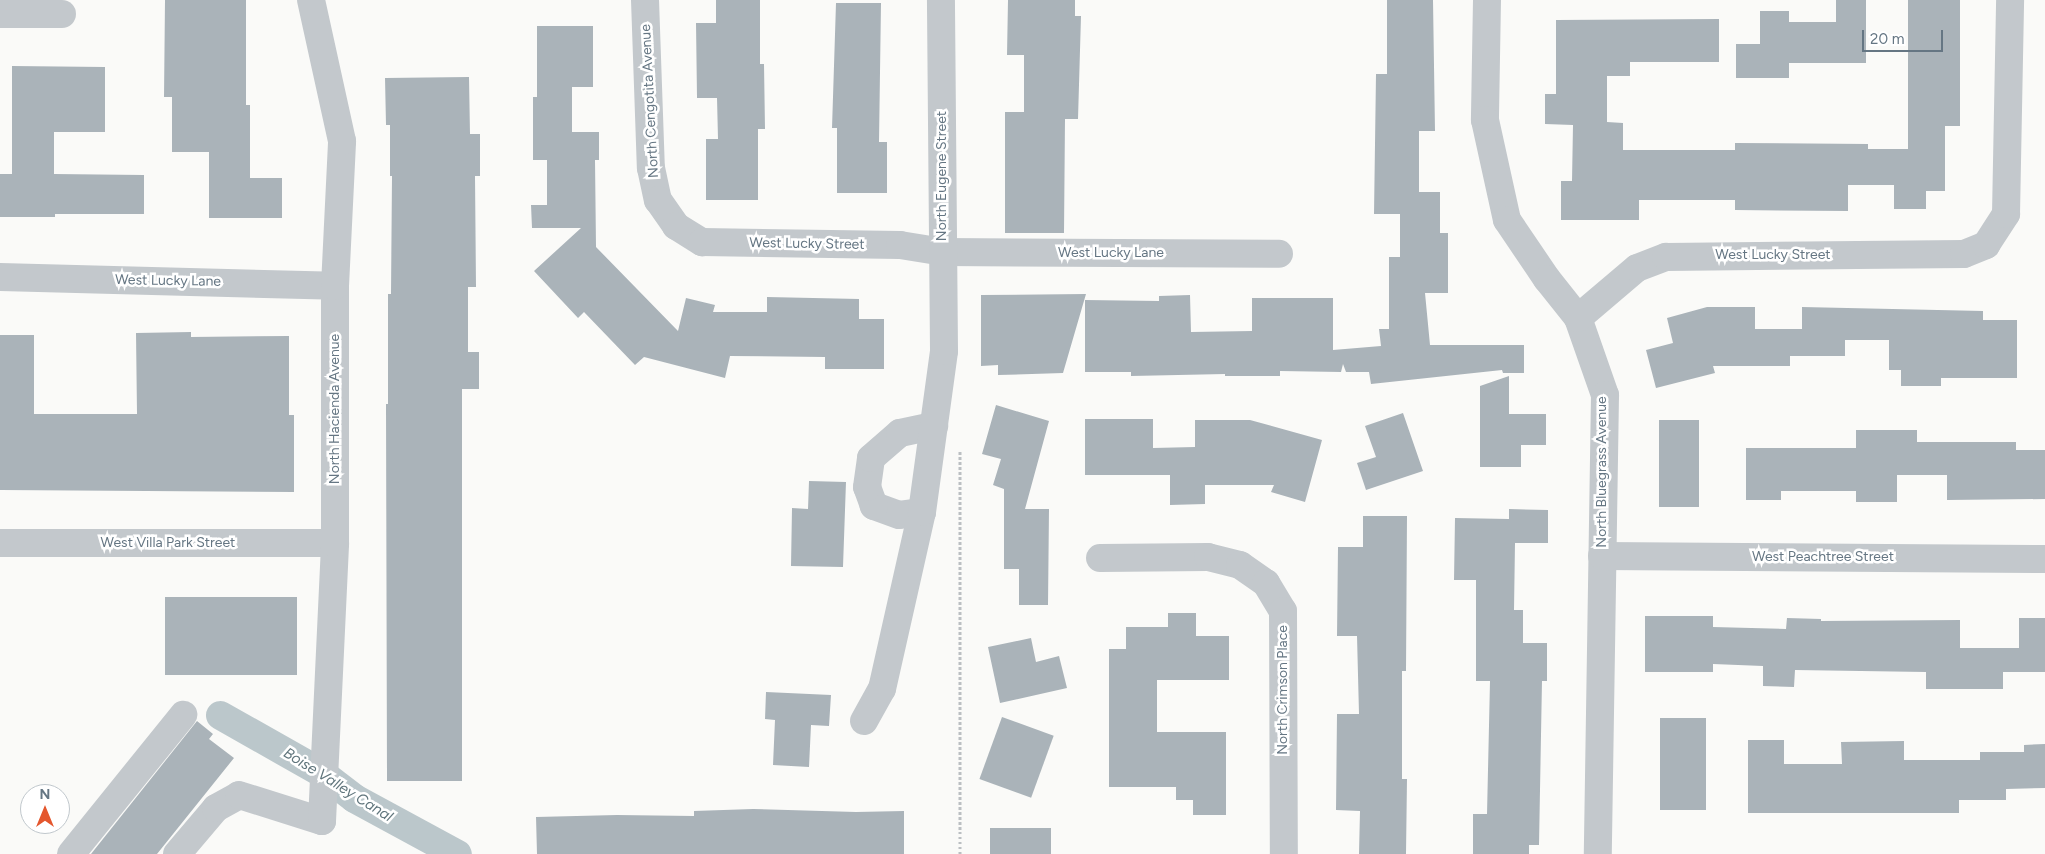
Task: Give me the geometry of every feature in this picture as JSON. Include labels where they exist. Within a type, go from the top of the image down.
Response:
[{"type":"street","name":"North Hacienda Avenue","points":[[177,854],[216,808],[239,795],[322,821],[335,542],[335,286],[342,191],[342,141],[311,0]]},
{"type":"street","name":"North Cengotita Avenue","points":[[645,0],[651,168],[658,200],[676,226]]},
{"type":"street","name":"North Eugene Street","points":[[864,720],[882,689],[922,512],[944,351],[941,0]]},
{"type":"street","name":"North Bluegrass Avenue","points":[[1487,0],[1485,120],[1507,220],[1547,279],[1578,318],[1605,395],[1598,854]]},
{"type":"street","name":"West Lucky Street","points":[[1578,318],[1637,268],[1666,257],[1964,254],[1986,245],[2006,214],[2010,0]]},
{"type":"street","points":[[0,14],[62,14]]},
{"type":"street","name":"West Lucky Street","points":[[676,226],[702,242],[900,246],[943,252]]},
{"type":"street","name":"West Lucky Lane","points":[[943,252],[1279,254]]},
{"type":"street","name":"West Lucky Lane","points":[[0,277],[335,286]]},
{"type":"street","points":[[922,512],[899,515],[874,506],[866,487],[872,458],[900,433],[934,426]]},
{"type":"street","name":"West Villa Park Street","points":[[0,542],[335,542]]},
{"type":"street","name":"West Peachtree Street","points":[[1602,556],[2045,559]]},
{"type":"street","name":"North Crimson Place","points":[[1100,558],[1208,557],[1240,564],[1266,583],[1283,611],[1284,854]]},
{"type":"street","points":[[71,854],[183,715]]},
{"type":"path","points":[[960,448],[960,854]]},
{"type":"building","points":[[165,0],[246,0],[246,105],[250,105],[250,178],[282,178],[282,218],[209,218],[209,152],[172,152],[172,97],[164,97]]},
{"type":"building","points":[[716,0],[760,0],[760,64],[764,64],[765,129],[758,129],[758,200],[706,200],[706,139],[718,139],[717,98],[697,98],[696,23],[716,23]]},
{"type":"building","points":[[1008,0],[1075,0],[1075,16],[1081,16],[1078,119],[1065,119],[1064,233],[1005,233],[1005,112],[1024,112],[1024,55],[1007,55]]},
{"type":"building","points":[[1387,0],[1433,0],[1435,131],[1419,131],[1419,192],[1440,192],[1440,233],[1448,233],[1448,293],[1425,293],[1430,345],[1524,345],[1524,373],[1503,373],[1502,370],[1371,384],[1369,372],[1346,372],[1343,364],[1341,372],[1280,371],[1280,376],[1225,376],[1225,374],[1131,376],[1131,372],[1085,372],[1085,300],[1159,301],[1159,296],[1190,295],[1191,332],[1252,331],[1252,298],[1333,298],[1333,350],[1381,346],[1379,329],[1389,329],[1389,257],[1400,257],[1400,214],[1374,214],[1376,74],[1387,74]]},
{"type":"building","points":[[1836,0],[1866,0],[1866,63],[1789,63],[1789,78],[1736,78],[1736,44],[1760,44],[1760,11],[1789,11],[1789,22],[1836,22]]},
{"type":"building","points":[[1908,0],[1960,0],[1960,126],[1945,126],[1945,191],[1926,191],[1926,209],[1894,209],[1894,185],[1848,185],[1848,211],[1735,210],[1735,200],[1639,200],[1639,220],[1561,220],[1561,181],[1572,181],[1573,125],[1545,124],[1545,94],[1556,94],[1556,20],[1719,19],[1719,62],[1630,62],[1630,76],[1607,76],[1607,122],[1623,123],[1623,150],[1735,150],[1735,143],[1868,144],[1868,149],[1908,149]]},
{"type":"building","points":[[836,3],[881,3],[879,142],[887,142],[887,193],[837,193],[837,128],[832,128]]},
{"type":"building","points":[[537,26],[593,26],[593,87],[572,87],[572,132],[599,132],[599,160],[595,160],[596,247],[678,331],[686,298],[715,305],[713,312],[767,312],[767,297],[859,299],[859,319],[884,319],[884,369],[825,369],[825,357],[730,356],[725,378],[644,357],[635,365],[584,312],[578,318],[534,271],[581,228],[532,228],[531,205],[547,205],[547,160],[533,160],[533,97],[537,97]]},
{"type":"building","points":[[12,66],[105,67],[105,132],[54,132],[54,174],[144,175],[144,214],[55,214],[55,217],[0,217],[0,174],[12,174]]},
{"type":"building","points":[[469,77],[470,134],[480,134],[480,176],[475,176],[476,287],[468,287],[468,352],[479,352],[479,389],[462,389],[462,781],[387,781],[386,404],[388,404],[388,294],[391,294],[392,176],[390,176],[390,125],[386,125],[385,78]]},
{"type":"building","points":[[1086,294],[1063,373],[998,375],[998,365],[981,366],[981,295]]},
{"type":"building","points":[[1707,307],[1755,307],[1755,329],[1802,329],[1802,307],[1983,311],[1983,320],[2017,320],[2017,378],[1941,378],[1941,386],[1901,386],[1901,370],[1889,370],[1889,340],[1845,340],[1845,356],[1790,356],[1790,366],[1713,366],[1715,373],[1656,388],[1646,350],[1673,343],[1667,318]]},
{"type":"building","points":[[191,332],[191,337],[289,336],[289,415],[294,415],[294,492],[0,490],[0,335],[34,335],[34,414],[137,414],[136,333]]},
{"type":"building","points":[[1509,376],[1509,414],[1546,414],[1546,445],[1521,445],[1521,467],[1480,467],[1480,386]]},
{"type":"building","points":[[996,405],[1049,421],[1025,509],[1049,509],[1048,605],[1019,605],[1019,569],[1004,569],[1004,489],[993,485],[1001,459],[982,454]]},
{"type":"building","points":[[1403,413],[1423,471],[1366,490],[1357,463],[1376,457],[1365,426]]},
{"type":"building","points":[[1085,419],[1153,419],[1153,448],[1195,447],[1195,420],[1250,420],[1322,440],[1305,502],[1271,492],[1274,485],[1205,485],[1205,504],[1170,505],[1170,475],[1085,475]]},
{"type":"building","points":[[1659,420],[1699,420],[1699,507],[1659,507]]},
{"type":"building","points":[[1856,430],[1917,430],[1917,442],[2016,442],[2016,450],[2045,450],[2045,499],[1947,500],[1947,475],[1897,475],[1897,502],[1856,502],[1856,491],[1781,491],[1781,500],[1746,500],[1746,448],[1856,448]]},
{"type":"building","points":[[809,481],[846,482],[843,567],[791,566],[792,508],[808,509]]},
{"type":"building","points":[[1509,509],[1548,510],[1548,543],[1515,543],[1514,610],[1523,610],[1523,643],[1547,643],[1547,681],[1542,681],[1539,845],[1529,845],[1529,854],[1473,854],[1473,814],[1487,814],[1490,681],[1476,681],[1476,580],[1454,580],[1455,518],[1509,519]]},
{"type":"building","points":[[1363,516],[1407,516],[1406,671],[1402,671],[1402,779],[1407,779],[1406,854],[1359,854],[1360,811],[1336,810],[1337,714],[1359,714],[1357,636],[1337,636],[1338,547],[1363,547]]},
{"type":"building","points":[[165,597],[297,597],[297,675],[165,675]]},
{"type":"building","points":[[1168,613],[1196,613],[1196,636],[1229,636],[1229,680],[1157,680],[1157,732],[1226,732],[1226,815],[1193,815],[1193,800],[1176,800],[1176,787],[1109,787],[1109,649],[1126,649],[1126,627],[1168,627]]},
{"type":"building","points":[[1645,616],[1713,616],[1713,627],[1786,629],[1787,618],[1821,619],[1821,621],[1960,620],[1960,648],[2019,648],[2019,618],[2045,618],[2045,672],[2003,672],[2003,689],[1926,689],[1926,672],[1795,670],[1794,687],[1763,686],[1763,666],[1713,664],[1713,672],[1645,672]]},
{"type":"building","points":[[1031,638],[1036,662],[1059,656],[1067,688],[1000,703],[988,647]]},
{"type":"building","points":[[766,692],[831,695],[829,726],[811,725],[809,767],[773,765],[775,720],[765,719]]},
{"type":"building","points":[[1002,717],[1054,736],[1031,798],[979,779]]},
{"type":"building","points":[[1660,718],[1706,718],[1706,810],[1660,810]]},
{"type":"building","points":[[197,721],[213,734],[209,739],[234,758],[157,854],[91,854]]},
{"type":"building","points":[[1748,740],[1784,740],[1784,764],[1842,764],[1841,742],[1904,741],[1904,760],[1980,760],[1980,752],[2024,752],[2024,745],[2045,744],[2045,788],[2006,789],[2006,800],[1959,800],[1959,813],[1748,813]]},
{"type":"building","points":[[753,809],[856,812],[904,811],[904,854],[537,854],[536,817],[694,816],[694,811]]},
{"type":"building","points":[[990,828],[1051,828],[1051,854],[990,854]]},
{"type":"waterway","name":"Boise Valley Canal","points":[[220,715],[319,771],[354,798],[457,854]]}]
